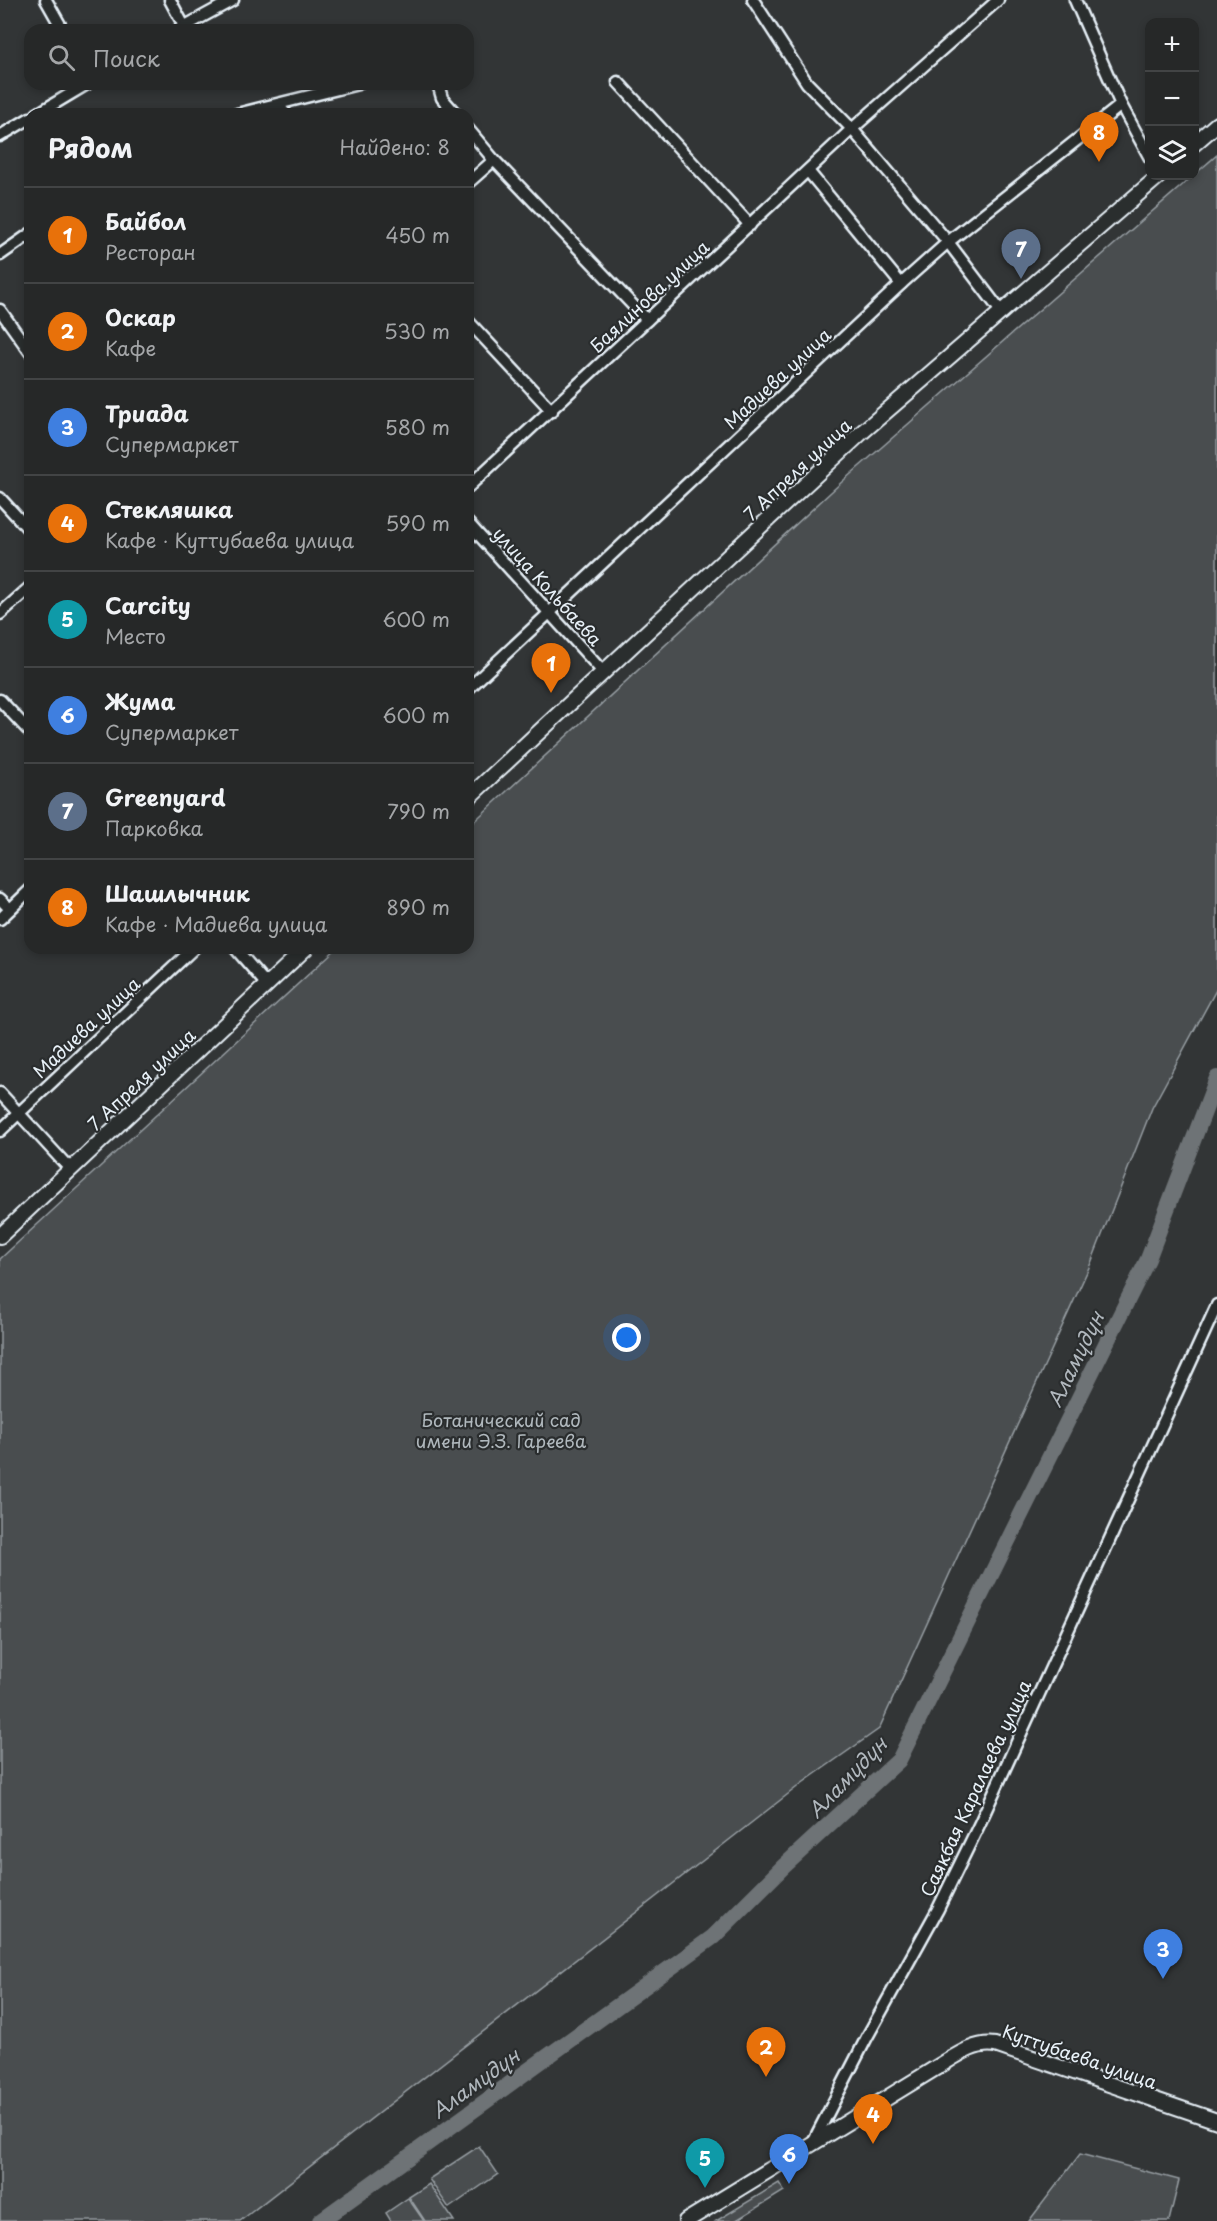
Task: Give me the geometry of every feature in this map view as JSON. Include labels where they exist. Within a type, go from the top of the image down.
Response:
[{"type":"main road","points":[[1199,140],[1217,124]]},
{"type":"main road","name":"7 Апреля улица","points":[[474,792],[861,434],[1154,180]]},
{"type":"main road","name":"7 Апреля улица","points":[[0,1236],[300,954]]},
{"type":"main road","name":"Куттубаева улица","points":[[812,2144],[963,2052],[987,2044],[1217,2121]]},
{"type":"main road","points":[[686,2221],[812,2144]]},
{"type":"street","points":[[46,0],[60,24]]},
{"type":"street","points":[[170,0],[179,24]]},
{"type":"street","points":[[188,24],[233,0]]},
{"type":"street","points":[[753,0],[807,83],[852,129],[948,242],[1002,313]]},
{"type":"street","name":"Баялинова улица","points":[[474,482],[852,129],[998,0]]},
{"type":"street","points":[[1075,0],[1121,105],[1145,150]]},
{"type":"street","points":[[618,82],[750,225]]},
{"type":"street","points":[[47,108],[77,90]]},
{"type":"street","points":[[264,108],[335,90]]},
{"type":"street","points":[[440,90],[442,98],[451,108]]},
{"type":"street","points":[[278,105],[281,108]]},
{"type":"street","name":"Мадиева улица","points":[[474,683],[901,284],[948,242],[1121,105]]},
{"type":"street","points":[[0,136],[24,122]]},
{"type":"street","points":[[474,136],[494,160],[648,320]]},
{"type":"street","points":[[474,178],[494,160]]},
{"type":"street","points":[[808,171],[901,284]]},
{"type":"street","points":[[0,255],[24,238]]},
{"type":"street","points":[[0,310],[24,344]]},
{"type":"street","points":[[474,327],[552,411]]},
{"type":"street","points":[[0,498],[24,524]]},
{"type":"street","name":"улица Кольбаева","points":[[474,530],[603,672]]},
{"type":"street","points":[[0,614],[24,592]]},
{"type":"street","points":[[0,700],[24,726]]},
{"type":"street","points":[[0,919],[24,896]]},
{"type":"street","points":[[0,898],[10,909]]},
{"type":"street","name":"Мадиева улица","points":[[0,1131],[188,954]]},
{"type":"street","points":[[240,954],[267,985]]},
{"type":"street","points":[[0,1093],[71,1170]]},
{"type":"street","name":"Саякбая Каралаева улица","points":[[812,2144],[938,1909],[979,1826],[1217,1305]]},
{"type":"green space","name":"Ботанический сад имени Э.З. Гареева","points":[[1217,155],[1217,988],[1152,1108],[1091,1263],[879,1729],[801,1784],[240,2221],[0,2221],[0,1259],[330,954],[474,954],[474,821],[844,480],[1188,180],[1199,180],[1199,171]]},
{"type":"green space","points":[[479,2146],[498,2174],[449,2208],[429,2179]]},
{"type":"green space","points":[[1080,2154],[1179,2180],[1169,2221],[1029,2221]]},
{"type":"green space","points":[[779,2183],[784,2191],[735,2221],[716,2221]]},
{"type":"green space","points":[[429,2184],[454,2221],[425,2221],[409,2197]]},
{"type":"green space","points":[[408,2198],[424,2221],[391,2221],[386,2213]]},
{"type":"waterway","name":"Аламүдүн","points":[[320,2221],[713,1937],[783,1867],[899,1760],[1148,1259],[1217,1078]]},
{"type":"place","name":"Шашлычник","points":[[1099,162]]},
{"type":"place","name":"Greenyard","points":[[1021,279]]},
{"type":"place","name":"Байбол","points":[[551,693]]},
{"type":"place","name":"Триада","points":[[1163,1979]]},
{"type":"place","name":"Оскар","points":[[766,2077]]},
{"type":"place","name":"Стекляшка","points":[[873,2144]]},
{"type":"place","name":"Жума","points":[[789,2184]]},
{"type":"place","name":"Carcity","points":[[705,2188]]}]
